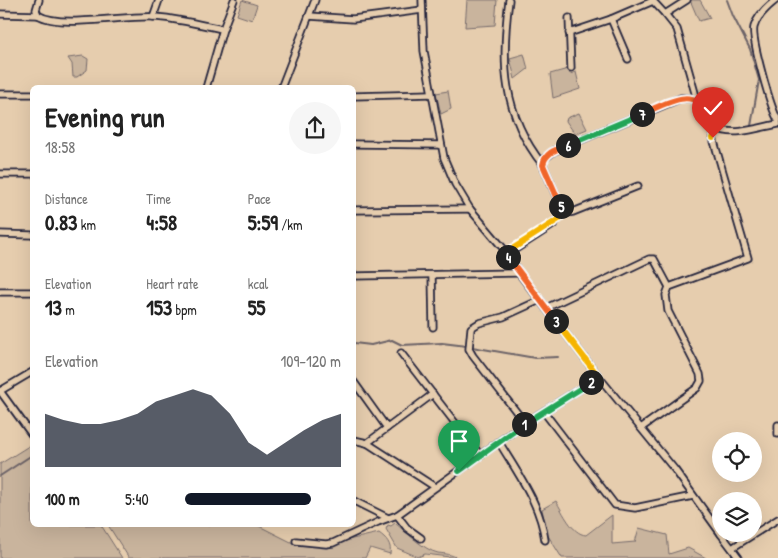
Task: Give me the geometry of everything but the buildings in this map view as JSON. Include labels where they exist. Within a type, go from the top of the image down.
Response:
[{"type":"street","points":[[38,15],[36,10],[39,0]]},
{"type":"street","points":[[153,17],[160,0]]},
{"type":"street","points":[[207,85],[223,28],[234,0]]},
{"type":"street","points":[[282,85],[315,0]]},
{"type":"street","points":[[422,0],[424,51],[431,94],[444,158],[455,184],[470,209],[508,254],[519,273],[712,522]]},
{"type":"street","points":[[509,0],[504,38],[505,69],[509,97],[525,138],[543,165],[561,207],[562,214]]},
{"type":"street","points":[[569,33],[611,19],[652,0],[666,14],[677,30],[697,100],[717,128],[736,131],[778,124]]},
{"type":"street","points":[[666,14],[687,0]]},
{"type":"street","points":[[776,0],[761,15],[754,30],[756,51],[778,120]]},
{"type":"street","points":[[309,16],[352,19],[422,10]]},
{"type":"street","points":[[0,14],[38,15],[48,19],[92,20],[153,17],[223,28]]},
{"type":"street","points":[[568,18],[571,68]]},
{"type":"street","points":[[611,19],[628,59]]},
{"type":"street","points":[[0,94],[30,94]]},
{"type":"street","points":[[356,96],[431,94]]},
{"type":"street","points":[[543,165],[544,159],[554,151],[681,98],[697,100]]},
{"type":"street","points":[[641,428],[698,388],[701,381],[700,374],[668,311],[666,295],[669,288],[748,258],[713,138],[717,128]]},
{"type":"street","points":[[356,144],[441,145]]},
{"type":"street","points":[[0,174],[30,174]]},
{"type":"street","points":[[508,254],[553,225],[562,214],[573,212],[638,186]]},
{"type":"street","points":[[356,210],[470,209]]},
{"type":"street","points":[[0,234],[30,235]]},
{"type":"street","points":[[546,308],[649,258],[654,259],[658,264],[669,288]]},
{"type":"street","points":[[356,276],[519,273]]},
{"type":"street","points":[[432,275],[433,327]]},
{"type":"street","points":[[0,292],[30,292]]},
{"type":"street","points":[[525,423],[483,370],[469,347],[471,328],[474,325],[503,317],[540,300]]},
{"type":"street","points":[[402,353],[480,455]]},
{"type":"street","points":[[30,373],[0,391],[30,432]]},
{"type":"street","points":[[296,540],[334,543],[397,515],[525,423],[599,377]]},
{"type":"street","points":[[356,385],[387,428]]},
{"type":"street","points":[[367,443],[433,394]]},
{"type":"street","points":[[544,412],[615,505],[635,508],[693,496]]},
{"type":"street","points":[[778,425],[778,434]]},
{"type":"street","points":[[356,440],[367,443],[435,487]]},
{"type":"street","points":[[499,442],[532,495],[541,518],[545,540]]},
{"type":"street","points":[[356,502],[388,518]]},
{"type":"street","points":[[397,515],[407,528],[421,538]]},
{"type":"street","points":[[732,548],[778,518]]},
{"type":"street","points":[[727,542],[739,558]]},
{"type":"shaded area","points":[[242,0],[257,5],[252,20],[237,15]]},
{"type":"shaded area","points":[[467,0],[497,0],[495,25],[465,27]]},
{"type":"shaded area","points":[[690,0],[700,0],[710,18],[699,21]]},
{"type":"shaded area","points":[[524,54],[528,69],[515,79],[510,58]]},
{"type":"shaded area","points":[[83,56],[88,59],[87,70],[77,77],[73,77],[72,64],[68,58]]},
{"type":"shaded area","points":[[568,69],[570,74],[576,72],[580,89],[553,98],[550,74]]},
{"type":"shaded area","points":[[448,91],[451,109],[441,114],[436,93]]},
{"type":"shaded area","points":[[579,113],[587,129],[575,134],[566,121],[567,118]]},
{"type":"shaded area","points":[[30,445],[30,527],[102,527],[122,558],[0,558],[0,464]]},
{"type":"shaded area","points":[[556,501],[568,522],[581,534],[586,535],[612,515],[612,544],[635,542],[639,528],[667,535],[669,554],[688,548],[706,558],[562,558],[547,534],[542,509]]},
{"type":"shaded area","points":[[395,523],[427,548],[458,558],[425,554],[418,557],[397,548],[386,529],[388,525],[391,526]]},
{"type":"shaded area","points":[[109,527],[261,527],[297,545],[321,546],[379,533],[388,542],[390,547],[390,554],[370,548],[365,558],[129,558]]},
{"type":"waterway","points":[[727,0],[750,49],[759,80],[751,126]]},
{"type":"waterway","points":[[356,343],[371,345],[392,340],[402,345],[442,343],[467,346]]},
{"type":"waterway","points":[[472,347],[535,358],[558,357]]},
{"type":"waterway","points":[[0,476],[30,456]]},
{"type":"route","points":[[459,471],[525,423],[599,377],[508,257],[509,251],[553,225],[562,214],[561,207],[543,165],[544,159],[554,151],[681,98],[697,100],[702,105],[717,128],[713,138]]}]
